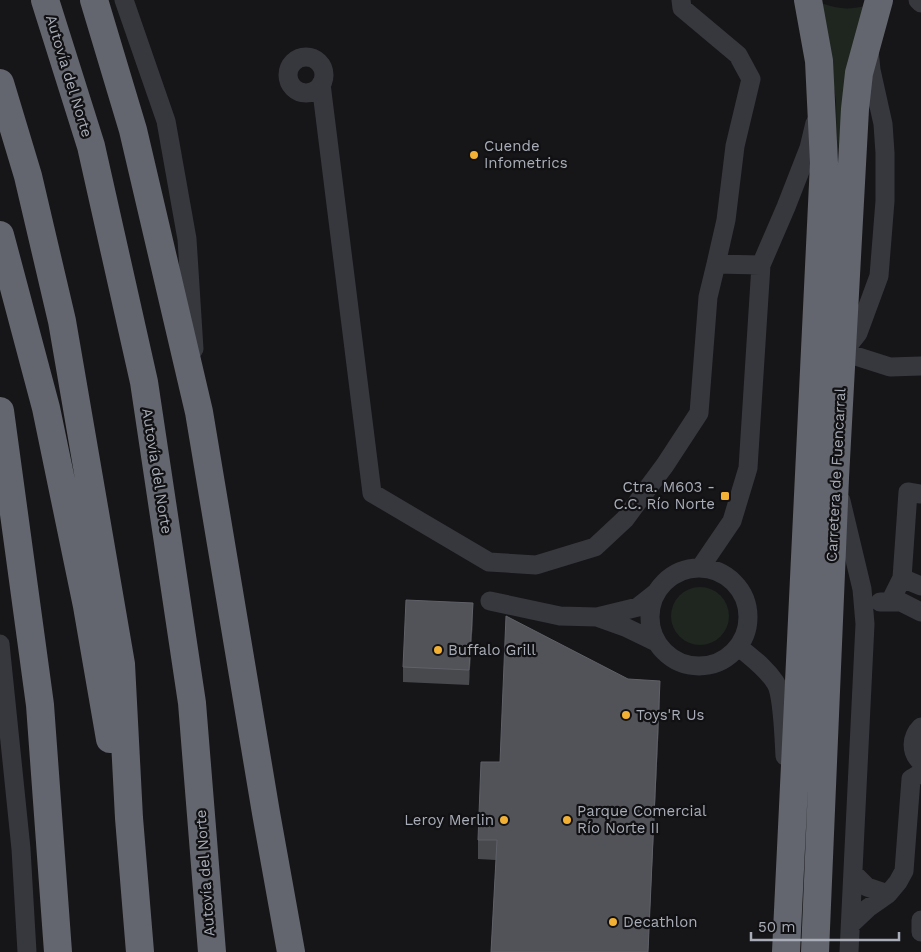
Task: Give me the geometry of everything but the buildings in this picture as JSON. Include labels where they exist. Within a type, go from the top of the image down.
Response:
[{"type":"highway","name":"Autovía del Norte","points":[[45,0],[90,146],[144,382],[192,703],[212,952]]},
{"type":"highway","points":[[94,0],[133,130],[199,412],[291,952]]},
{"type":"highway","name":"Carretera de Fuencarral","points":[[786,952],[824,163],[819,61],[808,0]]},
{"type":"highway","name":"Carretera de Fuencarral","points":[[815,952],[835,478],[855,109],[859,73],[879,0]]},
{"type":"highway","points":[[0,82],[28,176],[62,320],[120,664],[129,818],[140,952]]},
{"type":"highway","points":[[0,235],[46,408],[87,606],[108,729],[129,818]]},
{"type":"highway","points":[[0,411],[40,705],[58,952]]},
{"type":"street","points":[[124,0],[166,121],[187,239],[199,412]]},
{"type":"street","points":[[327,130],[300,93],[291,86],[287,74],[296,59],[308,57],[318,62],[324,73],[321,84],[327,130],[372,493],[490,562],[536,565],[595,547],[625,519],[665,465],[699,412],[708,297],[726,220],[735,146],[751,79],[738,55],[682,8],[681,0]]},
{"type":"street","points":[[918,0],[921,3]]},
{"type":"street","points":[[300,93],[312,92],[321,84]]},
{"type":"street","points":[[700,568],[732,521],[748,468],[761,265],[809,148],[821,100]]},
{"type":"street","points":[[716,264],[761,265]]},
{"type":"street","points":[[842,352],[890,367],[921,366]]},
{"type":"street","points":[[0,449],[9,485]]},
{"type":"street","points":[[835,478],[862,589],[866,624],[849,952]]},
{"type":"street","points":[[890,602],[902,578],[908,492],[921,494]]},
{"type":"street","points":[[490,601],[560,616],[597,617],[638,607],[657,592],[667,580],[679,573],[700,568],[710,569],[729,577],[738,586],[745,598],[748,610],[748,623],[739,647],[719,663],[706,666],[692,666],[678,662],[666,654],[656,642],[651,630],[652,604],[657,592]]},
{"type":"street","points":[[902,578],[921,586]]},
{"type":"street","points":[[863,602],[901,602],[921,612]]},
{"type":"street","points":[[597,617],[625,627],[656,642]]},
{"type":"street","points":[[0,644],[21,850],[28,952]]},
{"type":"street","points":[[739,647],[763,666],[777,684],[782,711],[790,844]]},
{"type":"street","points":[[921,727],[914,737],[912,745],[914,752],[921,762]]},
{"type":"street","points":[[850,924],[888,894],[904,871],[911,779],[921,773]]},
{"type":"street","points":[[853,873],[867,887],[888,894]]},
{"type":"street","points":[[921,920],[921,932]]},
{"type":"shaded area","points":[[821,3],[843,8],[865,6],[842,114],[837,161],[836,101]]},
{"type":"shaded area","points":[[694,587],[706,587],[721,595],[729,610],[729,622],[721,637],[706,645],[694,645],[679,637],[671,622],[671,610],[679,595]]},
{"type":"place","name":"Cuende Infometrics","points":[[474,155]]},
{"type":"place","name":"Ctra. M603 - C.C. Río Norte","points":[[725,496]]},
{"type":"place","name":"Buffalo Grill","points":[[438,650]]},
{"type":"place","name":"Toys'R Us","points":[[626,715]]},
{"type":"place","name":"Leroy Merlin","points":[[504,820]]},
{"type":"place","name":"Parque Comercial Río Norte II","points":[[567,820]]},
{"type":"place","name":"Decathlon","points":[[613,922]]}]
